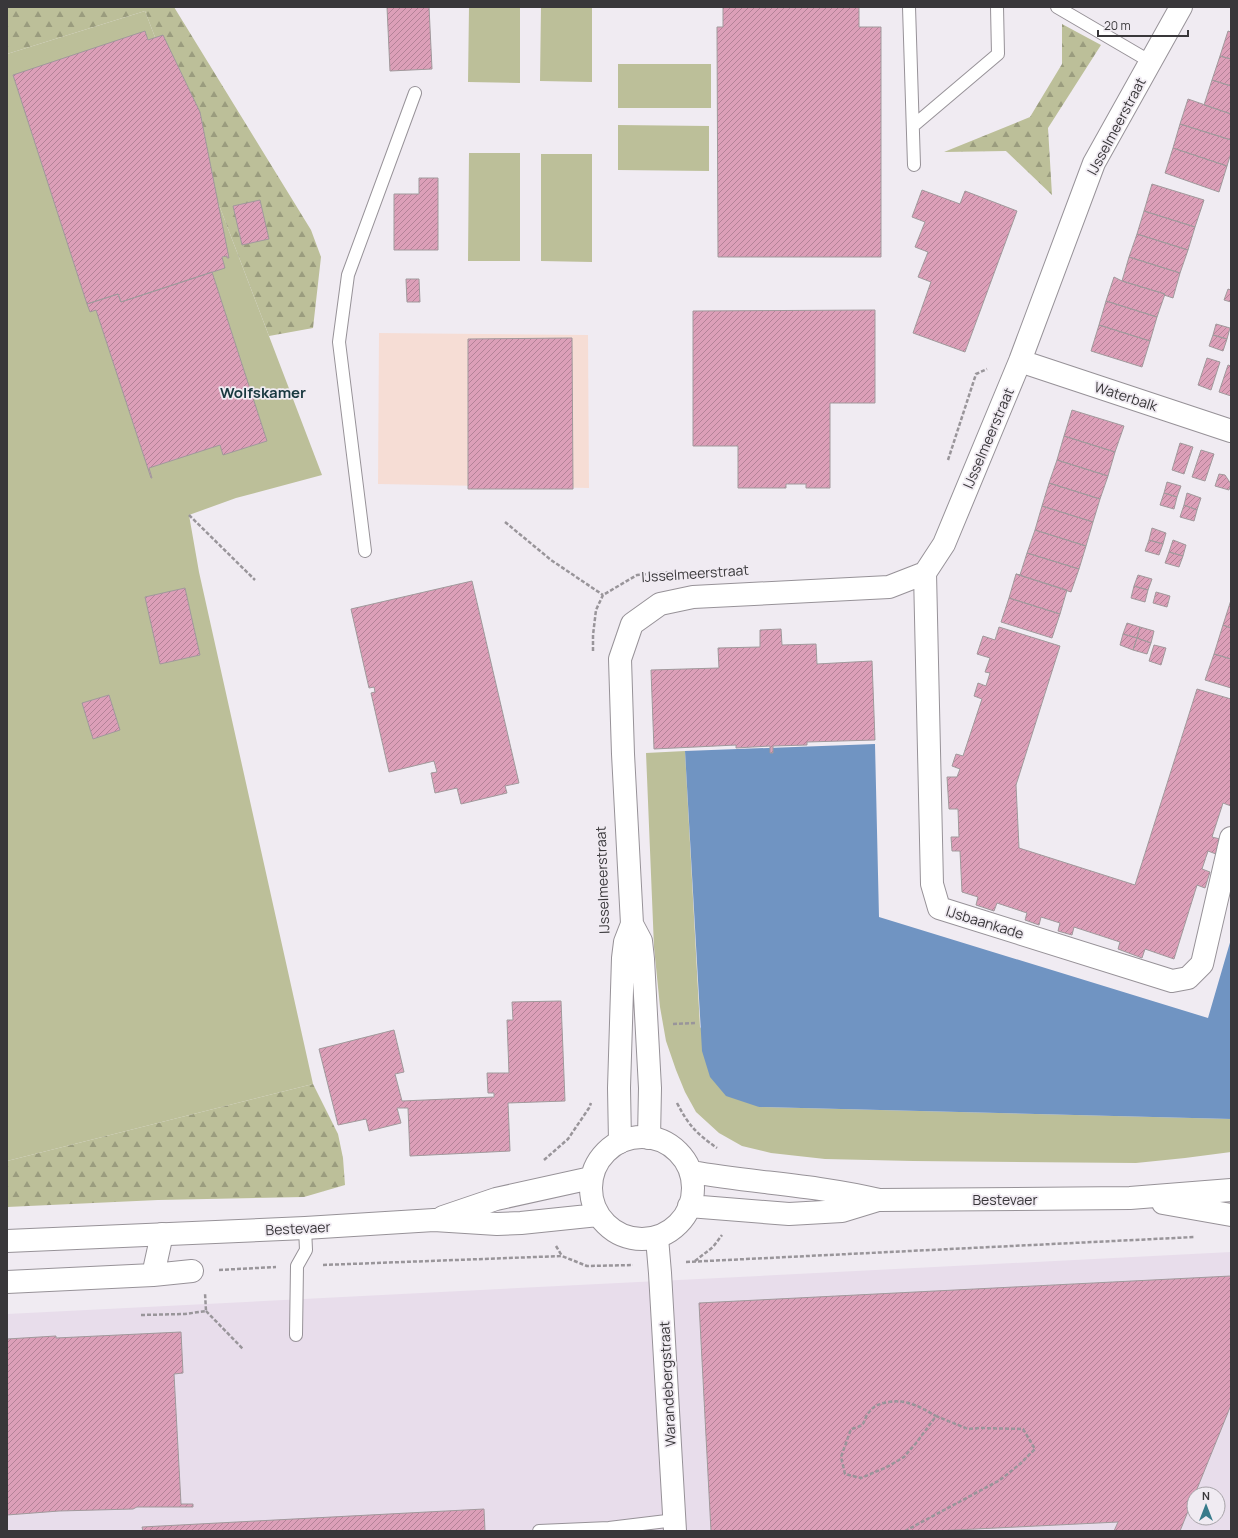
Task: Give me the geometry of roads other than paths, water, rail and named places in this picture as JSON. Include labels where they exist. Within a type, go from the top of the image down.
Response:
[{"type":"street","name":"IJsselmeerstraat","points":[[620,1142],[619,1088],[623,958],[625,942],[632,924],[623,754],[620,659],[632,624],[660,604],[694,597],[889,587],[925,573],[944,544],[1020,361],[1094,163],[1181,7]]},
{"type":"street","name":"Waterbalk","points":[[1020,361],[1231,431]]},
{"type":"street","name":"IJsbaankade","points":[[925,573],[932,884],[938,908],[1172,981],[1188,978],[1202,964],[1231,838]]},
{"type":"street","name":"IJsselmeerstraat","points":[[632,924],[641,941],[650,1088],[649,1138]]},
{"type":"street","points":[[636,1136],[649,1138],[660,1139],[680,1152],[692,1172],[693,1197],[687,1215],[674,1229],[657,1238],[640,1240],[624,1236],[609,1228],[598,1215],[591,1200],[591,1178],[599,1158],[615,1143],[636,1136]]},
{"type":"street","name":"Bestevaer","points":[[692,1172],[734,1180],[771,1182],[850,1193],[879,1200],[1130,1198],[1231,1190]]},
{"type":"street","name":"Bestevaer","points":[[434,1220],[496,1199],[591,1178]]},
{"type":"street","name":"Bestevaer","points":[[1130,1198],[1231,1215]]},
{"type":"street","name":"Bestevaer","points":[[690,1206],[789,1214],[842,1211],[879,1200]]},
{"type":"street","name":"Bestevaer","points":[[7,1241],[305,1228],[434,1220],[497,1224],[598,1215]]},
{"type":"street","points":[[153,1275],[162,1234]]},
{"type":"street","name":"Warandebergstraat","points":[[657,1238],[675,1526]]},
{"type":"street","points":[[7,1282],[153,1275],[199,1271]]},
{"type":"lane","points":[[910,7],[914,165]]},
{"type":"lane","points":[[913,126],[998,54],[997,7]]},
{"type":"lane","points":[[1057,7],[1151,62]]},
{"type":"lane","points":[[365,551],[338,342],[348,275],[416,93]]},
{"type":"lane","points":[[296,1335],[297,1266],[306,1250],[305,1228]]},
{"type":"lane","points":[[539,1531],[675,1526]]},
{"type":"water","points":[[875,744],[879,917],[1208,1018],[1231,939],[1231,1119],[759,1107],[726,1096],[710,1077],[702,1051],[685,751]]},
{"type":"district","name":"Wolfskamer","points":[[263,392]]}]
